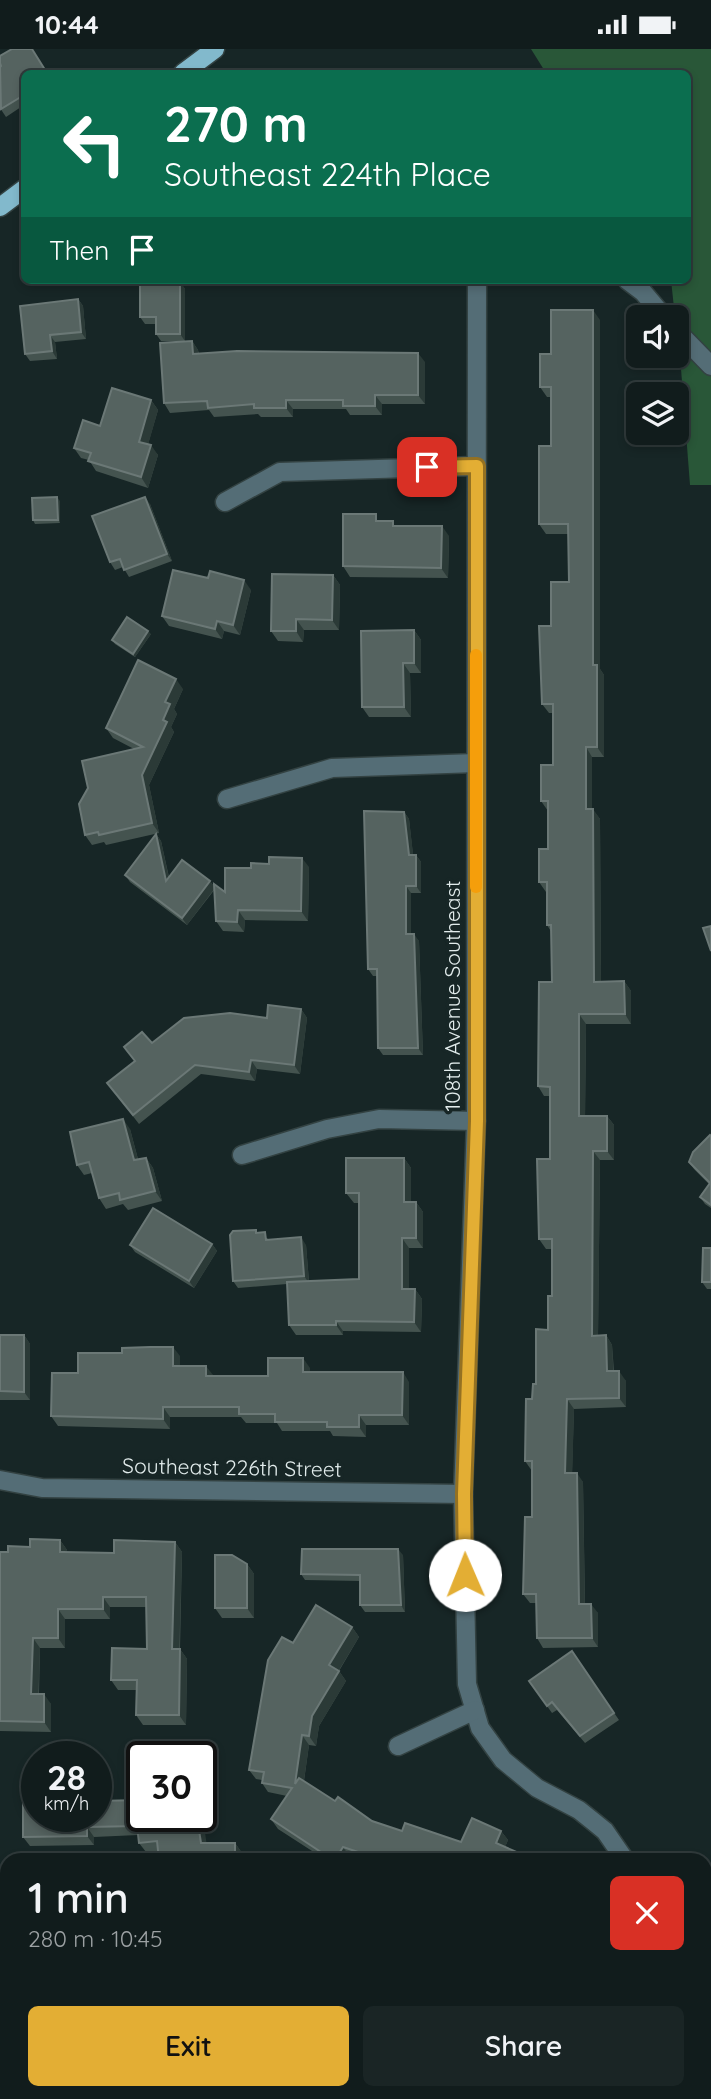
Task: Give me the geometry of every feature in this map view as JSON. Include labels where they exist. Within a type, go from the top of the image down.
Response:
[{"type":"main road","points":[[187,70],[215,49]]},
{"type":"main road","points":[[0,207],[21,191]]},
{"type":"street","name":"108th Avenue Southeast","points":[[477,284],[477,1121],[464,1494],[467,1684],[480,1728],[503,1760],[537,1788],[579,1810],[605,1831],[620,1853]]},
{"type":"street","points":[[632,284],[654,305]]},
{"type":"street","points":[[689,343],[711,366]]},
{"type":"street","points":[[225,502],[280,472],[477,466]]},
{"type":"street","points":[[227,799],[332,768],[475,763]]},
{"type":"street","points":[[242,1155],[327,1129],[379,1119],[477,1121]]},
{"type":"street","name":"Southeast 226th Street","points":[[0,1480],[41,1487],[464,1494]]},
{"type":"street","points":[[398,1746],[475,1710]]},
{"type":"green space","points":[[531,49],[711,49],[711,485],[690,485],[687,445],[689,382],[682,382],[681,368],[689,368],[689,305],[674,305],[671,284],[691,284],[691,70],[544,70]]},
{"type":"building","points":[[12,49],[32,49],[45,70],[21,70],[21,97],[1,109],[1,66],[0,56]]},
{"type":"building","points":[[140,284],[180,284],[180,334],[156,334],[156,317],[140,317]]},
{"type":"building","points":[[78,299],[81,332],[50,335],[52,351],[25,354],[20,306]]},
{"type":"building","points":[[551,310],[593,310],[593,665],[597,665],[597,747],[586,747],[586,809],[593,809],[594,982],[624,981],[625,1014],[579,1014],[579,1116],[607,1116],[607,1151],[593,1151],[592,1336],[606,1335],[607,1371],[619,1371],[619,1398],[567,1399],[565,1473],[577,1473],[579,1604],[591,1604],[592,1638],[537,1638],[536,1594],[523,1594],[525,1517],[532,1517],[532,1461],[525,1461],[526,1399],[532,1399],[533,1384],[536,1384],[536,1329],[548,1330],[548,1296],[552,1296],[552,1239],[539,1239],[537,1159],[550,1159],[550,1087],[538,1086],[539,982],[552,982],[551,925],[547,925],[547,882],[539,882],[539,849],[548,849],[548,801],[541,801],[541,765],[553,765],[553,704],[542,704],[539,626],[551,626],[551,582],[569,582],[568,524],[539,524],[539,446],[551,446],[551,387],[540,387],[540,354],[551,354]]},
{"type":"building","points":[[192,341],[193,354],[237,351],[418,353],[418,395],[375,395],[375,406],[343,406],[343,400],[286,400],[286,408],[254,408],[254,404],[208,408],[207,401],[164,403],[160,343]]},
{"type":"building","points":[[112,388],[151,400],[139,442],[151,445],[141,477],[88,461],[91,453],[74,448],[83,420],[100,426]]},
{"type":"building","points":[[57,497],[58,520],[33,520],[32,498]]},
{"type":"building","points":[[145,497],[167,554],[124,570],[120,559],[110,562],[92,516]]},
{"type":"building","points":[[343,514],[376,514],[376,521],[393,521],[393,526],[442,526],[441,568],[343,566]]},
{"type":"building","points":[[173,570],[208,578],[210,571],[244,580],[233,625],[217,621],[215,629],[162,616]]},
{"type":"building","points":[[272,574],[333,575],[332,620],[296,619],[296,631],[271,631]]},
{"type":"building","points":[[127,617],[148,631],[133,654],[112,640]]},
{"type":"building","points":[[414,630],[414,663],[403,663],[404,707],[362,707],[361,631]]},
{"type":"building","points":[[138,660],[176,679],[165,702],[170,704],[163,720],[167,722],[142,775],[152,823],[99,835],[98,832],[85,835],[79,804],[88,788],[82,761],[143,747],[106,728]]},
{"type":"building","points":[[364,811],[404,812],[409,855],[416,855],[416,886],[406,886],[406,934],[414,934],[418,1048],[378,1048],[377,969],[368,969]]},
{"type":"building","points":[[156,834],[166,881],[182,860],[210,881],[182,918],[125,875]]},
{"type":"building","points":[[269,857],[302,858],[301,911],[238,910],[237,922],[216,921],[214,884],[225,892],[225,868],[251,868],[251,863],[269,864]]},
{"type":"building","points":[[711,926],[711,951],[703,928]]},
{"type":"building","points":[[268,1005],[301,1009],[294,1065],[251,1060],[249,1072],[195,1065],[133,1115],[107,1083],[135,1061],[124,1047],[142,1032],[152,1043],[184,1018],[230,1013],[267,1018]]},
{"type":"building","points":[[123,1119],[134,1160],[146,1158],[155,1191],[120,1200],[119,1193],[99,1198],[89,1162],[77,1165],[70,1132]]},
{"type":"building","points":[[710,1135],[711,1205],[700,1197],[710,1183],[689,1162],[693,1152]]},
{"type":"building","points":[[346,1158],[404,1158],[404,1202],[416,1202],[416,1238],[402,1238],[402,1289],[415,1289],[414,1322],[336,1321],[336,1325],[289,1325],[287,1282],[359,1279],[359,1193],[346,1193]]},
{"type":"building","points":[[153,1208],[212,1244],[189,1281],[130,1245]]},
{"type":"building","points":[[256,1230],[256,1233],[265,1232],[266,1240],[301,1237],[304,1276],[233,1281],[230,1235],[233,1231]]},
{"type":"building","points":[[703,1248],[711,1248],[711,1282],[702,1282]]},
{"type":"building","points":[[0,1335],[24,1335],[24,1392],[0,1391]]},
{"type":"building","points":[[173,1347],[173,1366],[206,1366],[206,1376],[268,1376],[268,1358],[303,1358],[303,1372],[403,1372],[402,1415],[359,1415],[359,1427],[327,1427],[327,1422],[275,1422],[275,1414],[239,1414],[239,1407],[163,1407],[163,1419],[51,1416],[52,1373],[78,1373],[78,1353],[122,1353],[122,1348]]},
{"type":"building","points":[[30,1539],[60,1540],[60,1552],[114,1553],[114,1540],[175,1542],[172,1649],[180,1649],[179,1715],[136,1715],[137,1680],[111,1680],[112,1648],[147,1649],[146,1597],[103,1597],[103,1609],[58,1609],[58,1638],[33,1638],[31,1694],[44,1694],[44,1722],[0,1721],[0,1552],[8,1552],[8,1546],[30,1547]]},
{"type":"building","points":[[302,1549],[398,1549],[401,1605],[360,1605],[360,1575],[301,1574]]},
{"type":"building","points":[[215,1555],[232,1555],[247,1564],[247,1608],[215,1608]]},
{"type":"building","points":[[316,1605],[352,1627],[329,1665],[339,1671],[312,1716],[309,1736],[302,1735],[295,1784],[299,1778],[335,1801],[338,1797],[372,1821],[402,1831],[405,1823],[461,1842],[472,1818],[501,1831],[496,1843],[519,1853],[361,1853],[343,1847],[339,1853],[322,1853],[271,1819],[292,1788],[262,1783],[264,1772],[249,1770],[268,1660],[282,1637],[293,1643]]},
{"type":"building","points":[[572,1651],[614,1713],[580,1736],[552,1702],[547,1706],[529,1681]]},
{"type":"building","points":[[126,1800],[126,1826],[112,1826],[112,1801]]},
{"type":"building","points":[[23,1832],[87,1832],[87,1836],[23,1837]]},
{"type":"building","points":[[138,1832],[199,1832],[201,1843],[235,1843],[235,1853],[158,1853],[157,1841],[139,1843]]},
{"type":"slow traffic","points":[[476,655],[476,887]]},
{"type":"route","points":[[427,467],[477,466],[477,1121],[464,1494],[465,1575]]}]
